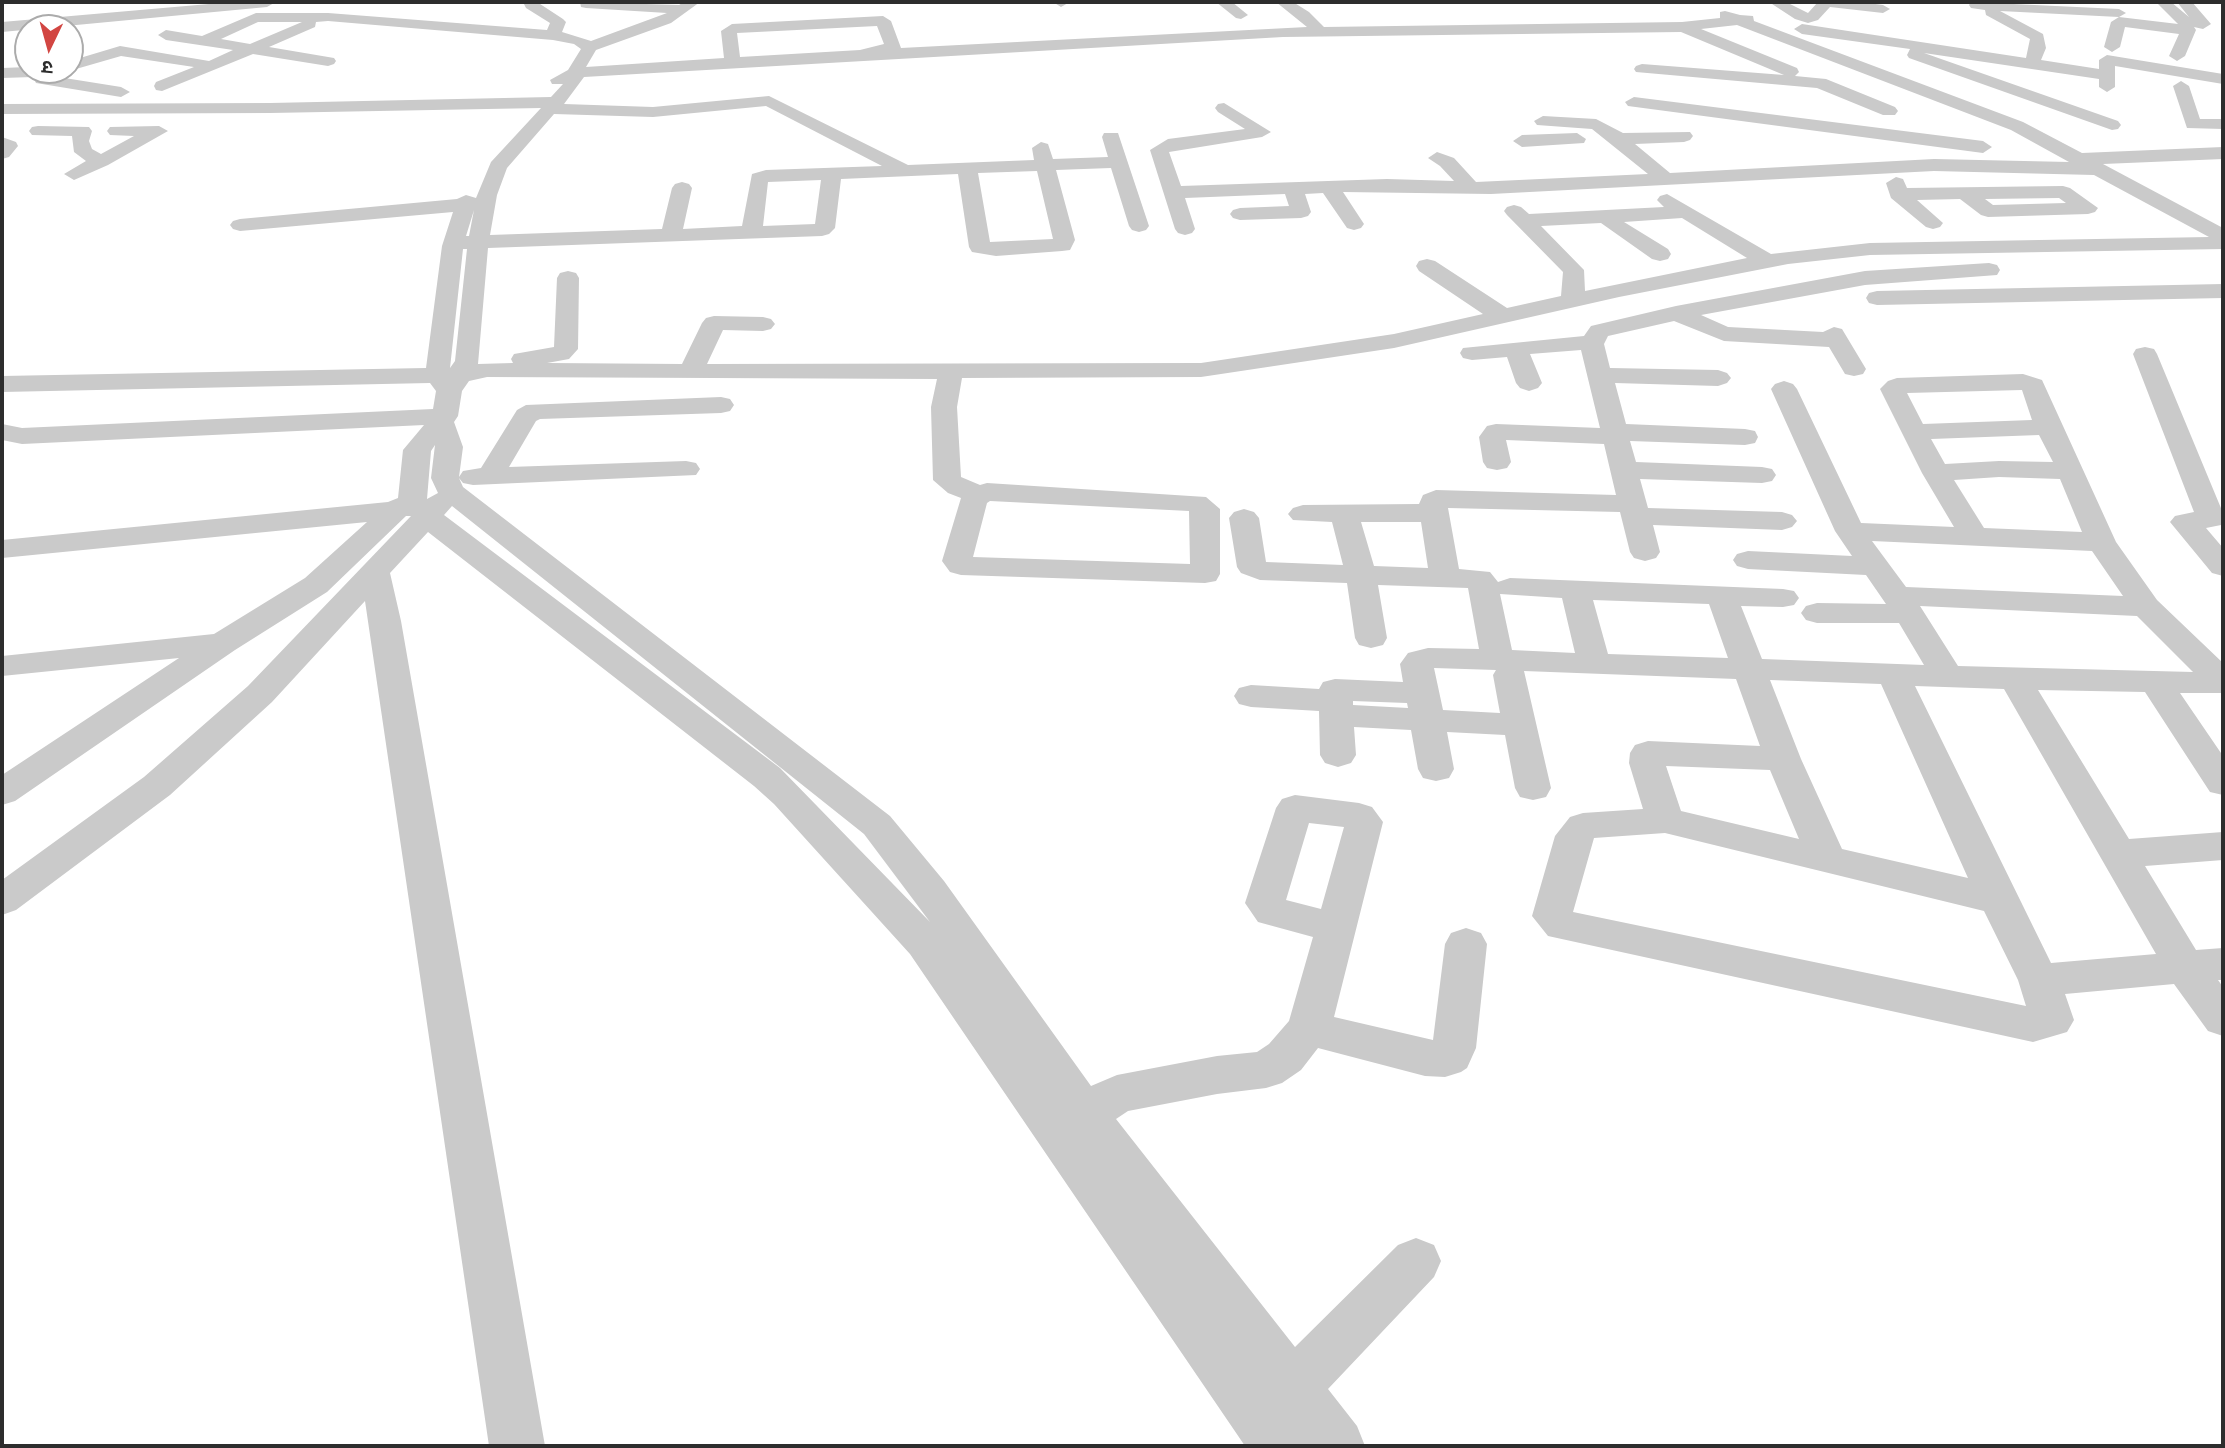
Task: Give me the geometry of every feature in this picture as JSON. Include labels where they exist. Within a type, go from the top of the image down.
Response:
[{"type":"street","points":[[5,28],[29,10],[133,12],[278,2]]},
{"type":"street","points":[[371,2],[374,13],[381,15],[450,10],[458,23],[474,29]]},
{"type":"street","points":[[530,2],[558,22],[553,35]]},
{"type":"street","points":[[588,2],[586,4],[688,5]]},
{"type":"street","points":[[1776,2],[1808,18],[1813,17],[1827,2],[1886,5]]},
{"type":"street","points":[[2164,2],[2185,3],[2203,24],[2183,21],[2164,2]]},
{"type":"street","points":[[1706,3],[1833,56],[2022,128],[2189,204],[2223,223]]},
{"type":"street","points":[[1972,3],[2116,12],[2188,30],[2221,33]]},
{"type":"street","points":[[1972,3],[2031,30],[2039,38],[2038,65],[2044,100]]},
{"type":"street","points":[[574,73],[590,47],[666,20],[688,5]]},
{"type":"street","points":[[1855,57],[1860,34],[1886,5]]},
{"type":"street","points":[[1290,7],[1319,31]]},
{"type":"street","points":[[1221,9],[1247,15]]},
{"type":"street","points":[[2046,9],[2103,34]]},
{"type":"street","points":[[745,11],[710,33],[730,40],[888,32]]},
{"type":"street","points":[[84,30],[133,12]]},
{"type":"street","points":[[84,22],[133,12],[169,30],[204,41],[328,61]]},
{"type":"street","points":[[1925,38],[1915,55],[1919,57],[2118,127],[2103,34],[2116,12]]},
{"type":"street","points":[[204,41],[256,18],[328,17],[553,35],[579,41],[590,47]]},
{"type":"street","points":[[138,95],[328,17]]},
{"type":"street","points":[[1186,19],[1197,37]]},
{"type":"street","points":[[666,20],[692,24]]},
{"type":"street","points":[[1749,21],[1855,57],[2027,122],[2100,164],[2164,206],[2223,236]]},
{"type":"street","points":[[682,52],[683,61],[1319,31],[1682,27],[1749,21],[1860,34],[1925,38],[1975,46],[2038,65],[2178,71],[2223,79]]},
{"type":"street","points":[[574,73],[892,49],[884,22],[734,29],[729,31],[732,59]]},
{"type":"street","points":[[1682,27],[1895,112],[1824,105]]},
{"type":"street","points":[[2188,30],[2178,71],[2193,124],[2223,124]]},
{"type":"street","points":[[289,33],[316,36]]},
{"type":"street","points":[[848,34],[852,52]]},
{"type":"street","points":[[804,36],[807,54]]},
{"type":"street","points":[[774,38],[786,57]]},
{"type":"street","points":[[84,57],[103,41]]},
{"type":"street","points":[[2015,44],[2038,48]]},
{"type":"street","points":[[1972,76],[1975,46]]},
{"type":"street","points":[[84,61],[117,51],[213,65]]},
{"type":"street","points":[[1673,71],[1674,63],[1745,51]]},
{"type":"street","points":[[1779,67],[1833,56]]},
{"type":"street","points":[[7,97],[105,78],[163,58]]},
{"type":"street","points":[[2178,71],[2200,58]]},
{"type":"street","points":[[1642,69],[1820,83]]},
{"type":"street","points":[[462,380],[454,243],[498,166],[547,105],[577,79],[574,73]]},
{"type":"street","points":[[187,76],[223,82]]},
{"type":"street","points":[[84,78],[105,78],[138,95],[207,108]]},
{"type":"street","points":[[7,97],[32,84]]},
{"type":"street","points":[[733,88],[903,169]]},
{"type":"street","points":[[1731,96],[1635,95],[2100,164]]},
{"type":"street","points":[[7,97],[181,104]]},
{"type":"street","points":[[7,97],[207,108],[547,105],[653,112],[795,97]]},
{"type":"street","points":[[2008,104],[2044,100]]},
{"type":"street","points":[[74,174],[207,108]]},
{"type":"street","points":[[1224,108],[1261,130],[1258,134]]},
{"type":"street","points":[[1955,120],[2022,128]]},
{"type":"street","points":[[1543,121],[1590,122],[1617,138],[1665,179]]},
{"type":"street","points":[[1182,123],[1219,143]]},
{"type":"street","points":[[38,131],[159,131]]},
{"type":"street","points":[[83,131],[80,141],[83,152],[101,161]]},
{"type":"street","points":[[1258,134],[1301,212],[1214,215],[1184,222],[1160,152],[1161,147],[1219,143],[1258,134]]},
{"type":"street","points":[[1522,141],[1684,136]]},
{"type":"street","points":[[1111,137],[1139,226]]},
{"type":"street","points":[[2,143],[9,146],[2,153]]},
{"type":"street","points":[[918,149],[961,167]]},
{"type":"street","points":[[961,167],[980,247],[996,250],[1055,247],[1064,242],[1043,157]]},
{"type":"street","points":[[752,233],[759,178],[961,167],[1043,157],[1119,162]]},
{"type":"street","points":[[1175,191],[1238,183],[1289,189],[1480,187],[1934,166],[2034,169],[2220,158]]},
{"type":"street","points":[[1437,159],[1447,162],[1524,221],[1573,270],[1575,275],[1572,302]]},
{"type":"street","points":[[2034,169],[2088,208]]},
{"type":"street","points":[[454,243],[825,228],[832,173]]},
{"type":"street","points":[[1642,180],[1685,212],[1768,261]]},
{"type":"street","points":[[671,236],[682,188]]},
{"type":"street","points":[[1330,188],[1354,224]]},
{"type":"street","points":[[1933,223],[1897,188],[1964,193],[2063,192]]},
{"type":"street","points":[[1964,193],[1995,217],[2088,208],[2189,204]]},
{"type":"street","points":[[240,225],[475,204]]},
{"type":"street","points":[[2,900],[157,786],[250,704],[374,570],[429,496],[449,447],[462,380],[478,242],[475,204]]},
{"type":"street","points":[[1524,221],[1685,212]]},
{"type":"street","points":[[1606,216],[1660,254]]},
{"type":"street","points":[[2,407],[462,380],[691,372],[948,386],[1201,370],[1394,341],[1768,261],[1870,249],[2223,243]]},
{"type":"street","points":[[2030,268],[2223,263]]},
{"type":"street","points":[[1427,266],[1504,317]]},
{"type":"street","points":[[1645,552],[1592,344],[1602,328],[1872,277],[2005,269]]},
{"type":"street","points":[[2,432],[22,436],[462,380],[564,352],[568,278]]},
{"type":"street","points":[[1846,281],[1856,292],[1877,298],[2223,291]]},
{"type":"street","points":[[2176,292],[2197,308]]},
{"type":"street","points":[[2080,295],[2104,315]]},
{"type":"street","points":[[1768,296],[1814,321]]},
{"type":"street","points":[[1984,297],[2008,318]]},
{"type":"street","points":[[1676,313],[1755,346],[1836,337],[1854,369]]},
{"type":"street","points":[[691,372],[714,323],[763,324]]},
{"type":"street","points":[[1472,354],[1576,342],[1592,344]]},
{"type":"street","points":[[1516,349],[1529,383]]},
{"type":"street","points":[[2145,354],[2217,518],[2185,522],[2223,567]]},
{"type":"street","points":[[1601,374],[1718,378]]},
{"type":"street","points":[[2,376],[462,380]]},
{"type":"street","points":[[2,384],[165,376]]},
{"type":"street","points":[[1974,535],[1936,473],[1894,395],[1893,389],[1897,386],[2030,384],[2035,387],[2048,427],[2071,471],[2101,542],[2146,607],[2223,682]]},
{"type":"street","points":[[948,386],[947,480],[979,495],[987,492],[1196,503],[1206,509],[1205,574],[961,566],[957,561],[960,549],[974,499],[979,495]]},
{"type":"street","points":[[1784,389],[1850,531],[1947,676]]},
{"type":"street","points":[[490,476],[526,416],[535,411],[721,405]]},
{"type":"street","points":[[1914,432],[2048,427]]},
{"type":"street","points":[[1497,462],[1492,437],[1496,432],[1588,436],[1616,433],[1745,437]]},
{"type":"street","points":[[2,549],[429,496],[490,476],[686,469]]},
{"type":"street","points":[[1936,473],[1999,469],[2071,471]]},
{"type":"street","points":[[1626,470],[1762,475]]},
{"type":"street","points":[[6,786],[316,585],[429,496]]},
{"type":"street","points":[[429,496],[877,825],[930,891],[1085,1114],[1337,1446]]},
{"type":"street","points":[[429,496],[788,795],[925,943],[1278,1446]]},
{"type":"street","points":[[1445,576],[1433,500],[1442,498],[1782,521]]},
{"type":"street","points":[[1303,514],[1434,513]]},
{"type":"street","points":[[1344,514],[1361,574],[1371,638]]},
{"type":"street","points":[[1244,518],[1252,567],[1255,570],[1474,577],[1482,581],[1520,725],[1533,788]]},
{"type":"street","points":[[1850,531],[2101,542]]},
{"type":"street","points":[[1748,559],[1874,566]]},
{"type":"street","points":[[374,570],[387,635],[517,1446]]},
{"type":"street","points":[[1510,587],[1783,597]]},
{"type":"street","points":[[1574,589],[1594,664]]},
{"type":"street","points":[[1721,595],[1783,759],[1827,858]]},
{"type":"street","points":[[1817,613],[1902,605],[2146,607]]},
{"type":"street","points":[[2,666],[223,643]]},
{"type":"street","points":[[1436,769],[1417,664],[1420,660],[1503,668],[1594,664],[2015,679],[2223,682]]},
{"type":"street","points":[[1893,674],[1998,900],[2039,979],[2052,1020],[2033,1025],[1562,925],[1552,916],[1574,836],[1583,826],[1665,820],[1998,900]]},
{"type":"street","points":[[2015,679],[2118,854],[2204,965],[2223,1019]]},
{"type":"street","points":[[2154,681],[2223,783]]},
{"type":"street","points":[[1251,696],[1335,708],[1425,707],[1520,725]]},
{"type":"street","points":[[1335,708],[1338,755]]},
{"type":"street","points":[[1665,820],[1647,763],[1648,752],[1783,759]]},
{"type":"street","points":[[2118,854],[2223,846]]},
{"type":"street","points":[[1085,1114],[1117,1094],[1217,1075],[1266,1070],[1285,1057],[1309,1028],[1334,928]]},
{"type":"street","points":[[1309,1028],[1425,1058],[1445,1059],[1451,1055],[1454,1048],[1466,944]]},
{"type":"street","points":[[2039,979],[2204,965]]},
{"type":"street","points":[[1293,1388],[1416,1261]]}]
